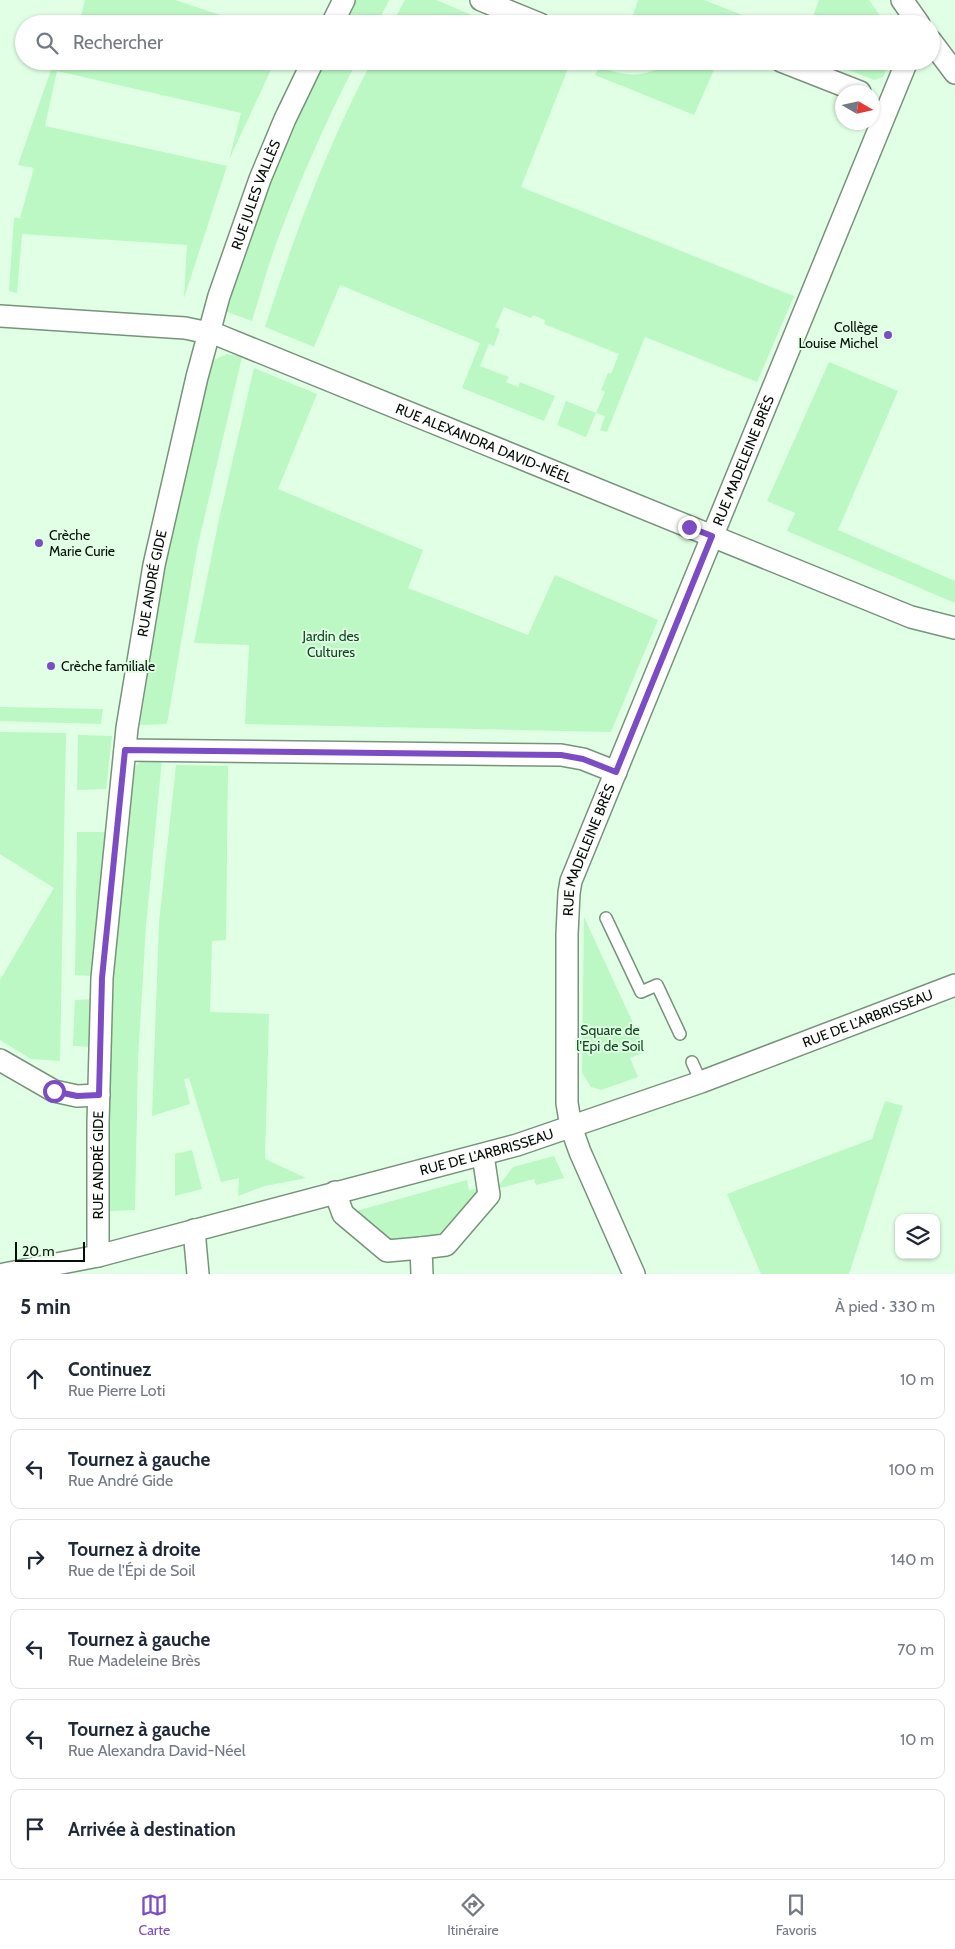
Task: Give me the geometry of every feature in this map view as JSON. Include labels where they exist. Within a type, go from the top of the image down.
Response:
[{"type":"street","points":[[336,15],[344,0]]},
{"type":"street","points":[[481,0],[518,15]]},
{"type":"street","points":[[902,0],[913,15]]},
{"type":"street","points":[[940,53],[955,73]]},
{"type":"street","name":"RUE JULES VALLÈS","points":[[209,332],[249,207],[277,137],[308,70]]},
{"type":"street","points":[[804,70],[842,85]]},
{"type":"street","name":"RUE MADELEINE BRÈS","points":[[634,1274],[580,1152],[571,1127],[567,1103],[569,893],[574,870],[712,536],[881,101],[901,70]]},
{"type":"street","name":"RUE ALEXANDRA DAVID-NÉEL","points":[[0,316],[185,328],[209,332],[911,617],[955,628]]},
{"type":"street","name":"RUE ANDRÉ GIDE","points":[[98,1256],[102,978],[127,728],[154,565],[209,332]]},
{"type":"street","points":[[125,750],[561,755],[583,759],[616,772]]},
{"type":"street","name":"RUE DE L'ARBRISSEAU","points":[[4,1274],[98,1256],[335,1192],[483,1155],[701,1082],[955,985]]},
{"type":"street","points":[[0,1060],[54,1091],[77,1096],[99,1095]]},
{"type":"street","points":[[335,1192],[344,1214],[387,1251],[446,1245],[489,1195],[483,1155]]},
{"type":"street","points":[[194,1230],[198,1274]]},
{"type":"street","points":[[421,1248],[422,1274]]},
{"type":"lane","points":[[606,918],[641,992],[657,985],[680,1034]]},
{"type":"lane","points":[[692,1062],[701,1082]]},
{"type":"green space","points":[[85,0],[175,0],[221,15],[81,15]]},
{"type":"green space","points":[[356,0],[389,0],[382,15],[348,15]]},
{"type":"green space","points":[[405,0],[436,0],[472,15],[397,15]]},
{"type":"green space","points":[[638,0],[704,0],[742,15],[633,15]]},
{"type":"green space","points":[[819,0],[869,0],[880,15],[813,15]]},
{"type":"green space","points":[[51,70],[271,70],[229,160],[241,113],[57,71],[45,126],[227,166],[184,298],[187,245],[22,234],[17,293],[9,291],[14,218],[20,218],[34,168],[18,165]]},
{"type":"green space","points":[[318,70],[352,70],[324,128],[294,198],[273,253],[252,321],[225,311],[251,233],[280,156]]},
{"type":"green space","points":[[368,70],[567,70],[521,187],[794,296],[757,382],[645,337],[607,432],[600,430],[605,416],[596,413],[605,392],[601,390],[608,373],[611,374],[619,354],[544,324],[545,320],[533,315],[531,318],[504,307],[495,327],[500,329],[494,346],[489,344],[480,366],[509,377],[506,382],[518,387],[520,382],[555,396],[544,421],[462,388],[480,343],[340,285],[314,347],[265,327],[312,192]]},
{"type":"green space","points":[[598,70],[609,70],[631,75],[656,70],[714,70],[694,115],[595,75]]},
{"type":"green space","points":[[849,70],[886,70],[883,77],[874,80]]},
{"type":"green space","points":[[227,354],[242,357],[197,549],[167,724],[140,725],[164,572],[211,367],[214,360]]},
{"type":"green space","points":[[829,362],[898,391],[838,530],[955,581],[955,603],[787,531],[795,513],[767,501]]},
{"type":"green space","name":"Jardin des Cultures","points":[[254,368],[317,394],[278,489],[423,550],[408,588],[528,635],[555,575],[658,620],[611,732],[245,724],[249,645],[194,643],[219,519]]},
{"type":"green space","points":[[566,401],[596,413],[586,437],[557,425]]},
{"type":"green space","points":[[0,707],[103,709],[101,724],[0,721]]},
{"type":"green space","points":[[0,732],[66,733],[60,1061],[31,1059],[0,1040],[0,980],[54,888],[0,854]]},
{"type":"green space","points":[[78,735],[112,736],[106,789],[77,790]]},
{"type":"green space","points":[[148,759],[162,759],[146,926],[138,1058],[135,1210],[110,1211],[110,1059],[117,918],[132,773],[137,764]]},
{"type":"green space","points":[[176,765],[228,766],[226,940],[212,941],[210,1012],[269,1014],[265,1159],[306,1178],[265,1186],[238,1196],[239,1178],[221,1182],[189,1078],[184,1079],[190,1104],[152,1116],[159,922]]},
{"type":"green space","points":[[77,832],[106,832],[94,976],[75,975]]},
{"type":"green space","name":"Square de l'Epi de Soil","points":[[584,917],[646,1051],[630,1058],[638,1077],[601,1090],[591,1087],[582,1073]]},
{"type":"green space","points":[[94,999],[92,1047],[73,1046],[75,1000]]},
{"type":"green space","points":[[885,1101],[903,1106],[849,1274],[761,1274],[727,1194],[872,1139]]},
{"type":"green space","points":[[192,1150],[202,1189],[175,1196],[175,1154]]},
{"type":"green space","points":[[554,1156],[564,1178],[536,1185],[534,1179],[500,1188],[500,1184],[513,1167]]},
{"type":"green space","points":[[467,1180],[469,1190],[483,1188],[445,1240],[390,1247],[349,1213]]},
{"type":"place","name":"Collège Louise Michel","points":[[888,335]]},
{"type":"place","name":"Crèche Marie Curie","points":[[39,543]]},
{"type":"place","name":"Crèche familiale","points":[[51,666]]},
{"type":"route","points":[[54,1091],[77,1096],[99,1095],[102,978],[125,750],[561,755],[583,759],[616,772],[712,536],[689,527]]}]
